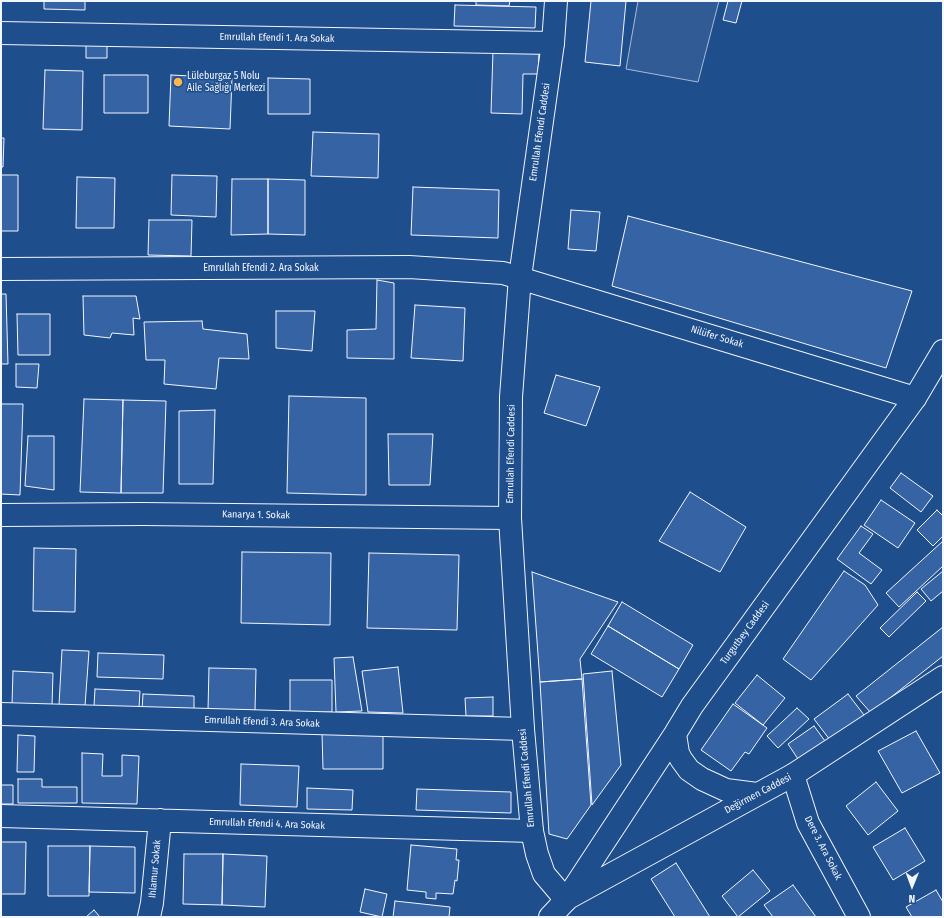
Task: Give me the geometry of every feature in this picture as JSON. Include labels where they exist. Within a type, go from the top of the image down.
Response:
[{"type":"street","name":"Emrullah Efendi Caddesi","points":[[556,1],[553,43],[520,277],[512,397],[510,518],[523,730],[532,831],[537,854],[544,874],[566,900]]},
{"type":"street","name":"Emrullah Efendi 1. Ara Sokak","points":[[1,34],[553,43]]},
{"type":"street","name":"Emrullah Efendi 2. Ara Sokak","points":[[1,269],[410,267],[503,273],[520,277]]},
{"type":"street","name":"Nilüfer Sokak","points":[[520,277],[915,398]]},
{"type":"street","name":"Turgutbey Caddesi","points":[[550,917],[566,900],[692,706],[915,398],[943,351]]},
{"type":"street","name":"Kanarya 1. Sokak","points":[[1,515],[142,514],[510,518]]},
{"type":"street","name":"Değirmen Caddesi","points":[[566,900],[793,775],[943,677]]},
{"type":"street","name":"Emrullah Efendi 3. Ara Sokak","points":[[1,714],[523,730]]},
{"type":"street","points":[[675,734],[678,753],[681,759],[698,776],[710,784],[726,790],[757,794]]},
{"type":"street","name":"Dere 3. Ara Sokak","points":[[793,775],[808,823],[859,917]]},
{"type":"street","name":"Emrullah Efendi 4. Ara Sokak","points":[[1,816],[532,831]]},
{"type":"street","name":"Ihlamur Sokak","points":[[149,917],[152,903],[160,820]]},
{"type":"shaded area","points":[[638,1],[719,1],[698,82],[626,69]]},
{"type":"building","points":[[44,1],[85,1],[85,10],[44,9]]},
{"type":"building","points":[[476,1],[510,1],[509,6],[476,5]]},
{"type":"building","points":[[591,1],[626,1],[620,66],[585,62]]},
{"type":"building","points":[[728,1],[742,1],[736,23],[723,20]]},
{"type":"building","points":[[455,5],[536,7],[535,28],[454,26]]},
{"type":"building","points":[[86,45],[107,45],[107,58],[86,58]]},
{"type":"building","points":[[493,51],[539,52],[538,74],[523,74],[522,114],[491,113]]},
{"type":"building","points":[[45,70],[83,71],[82,130],[43,129]]},
{"type":"building","points":[[104,75],[148,75],[148,113],[104,113]]},
{"type":"building","points":[[171,75],[232,78],[230,129],[169,126]]},
{"type":"building","points":[[268,78],[310,79],[310,114],[268,114]]},
{"type":"building","points":[[313,132],[379,134],[378,178],[311,176]]},
{"type":"building","points":[[1,138],[4,138],[3,167],[1,167]]},
{"type":"building","points":[[1,175],[18,175],[18,231],[1,231]]},
{"type":"building","points":[[172,175],[217,176],[216,217],[171,215]]},
{"type":"building","points":[[77,177],[115,178],[114,228],[76,228]]},
{"type":"building","points":[[232,179],[268,179],[268,234],[231,235]]},
{"type":"building","points":[[268,179],[305,180],[305,235],[268,234]]},
{"type":"building","points":[[413,187],[499,190],[498,238],[411,235]]},
{"type":"building","points":[[571,210],[600,212],[596,251],[568,249]]},
{"type":"building","points":[[628,216],[912,291],[886,368],[612,286]]},
{"type":"building","points":[[149,220],[192,220],[191,256],[148,255]]},
{"type":"building","points":[[377,280],[394,283],[394,359],[347,358],[347,330],[376,329]]},
{"type":"building","points":[[1,294],[6,294],[8,364],[1,364]]},
{"type":"building","points":[[83,296],[136,296],[140,319],[133,318],[134,335],[112,333],[110,338],[84,335]]},
{"type":"building","points":[[415,305],[465,308],[463,361],[411,358]]},
{"type":"building","points":[[276,311],[315,311],[312,351],[276,348]]},
{"type":"building","points":[[17,314],[50,314],[50,355],[18,355]]},
{"type":"building","points":[[202,321],[203,329],[247,334],[249,359],[219,358],[216,389],[164,384],[165,360],[146,360],[144,322]]},
{"type":"building","points":[[16,364],[39,364],[37,388],[16,387]]},
{"type":"building","points":[[556,375],[600,387],[586,426],[544,413]]},
{"type":"building","points":[[289,396],[366,398],[366,495],[287,493]]},
{"type":"building","points":[[84,399],[123,400],[121,493],[80,492]]},
{"type":"building","points":[[123,400],[166,401],[163,493],[121,493]]},
{"type":"building","points":[[1,404],[23,404],[20,495],[1,494]]},
{"type":"building","points":[[215,410],[213,484],[179,484],[179,411]]},
{"type":"building","points":[[388,434],[433,434],[430,485],[389,485]]},
{"type":"building","points":[[28,436],[54,436],[54,490],[25,486]]},
{"type":"building","points":[[901,473],[933,496],[921,512],[890,488]]},
{"type":"building","points":[[690,492],[746,527],[720,572],[659,541]]},
{"type":"building","points":[[881,500],[915,523],[898,548],[864,525]]},
{"type":"building","points":[[937,510],[943,516],[943,536],[933,546],[917,530]]},
{"type":"building","points":[[861,526],[873,534],[859,553],[882,570],[871,584],[837,559]]},
{"type":"building","points":[[943,541],[943,566],[899,607],[886,593]]},
{"type":"building","points":[[34,548],[76,549],[75,612],[33,611]]},
{"type":"building","points":[[242,552],[331,553],[330,625],[241,623]]},
{"type":"building","points":[[369,553],[459,555],[457,630],[367,628]]},
{"type":"building","points":[[844,571],[865,585],[878,605],[811,680],[783,659]]},
{"type":"building","points":[[943,571],[943,591],[931,601],[921,589]]},
{"type":"building","points":[[532,572],[618,602],[580,659],[582,679],[540,682]]},
{"type":"building","points":[[917,592],[926,601],[889,637],[880,628]]},
{"type":"building","points":[[622,602],[693,645],[679,669],[608,626]]},
{"type":"building","points":[[608,626],[679,669],[662,697],[591,654]]},
{"type":"building","points":[[943,627],[943,656],[871,713],[856,696]]},
{"type":"building","points":[[62,650],[89,651],[85,706],[59,705]]},
{"type":"building","points":[[98,653],[164,655],[163,679],[97,677]]},
{"type":"building","points":[[353,657],[362,711],[336,712],[334,658]]},
{"type":"building","points":[[398,667],[403,713],[368,712],[362,671]]},
{"type":"building","points":[[209,668],[256,669],[255,711],[208,710]]},
{"type":"building","points":[[13,671],[53,673],[52,706],[12,704]]},
{"type":"building","points":[[612,671],[621,765],[592,805],[583,674]]},
{"type":"building","points":[[757,675],[785,698],[763,725],[735,703]]},
{"type":"building","points":[[582,679],[591,805],[567,839],[549,834],[540,682]]},
{"type":"building","points":[[290,680],[332,680],[332,712],[290,713]]},
{"type":"building","points":[[95,689],[140,691],[139,708],[94,706]]},
{"type":"building","points":[[143,694],[194,696],[194,711],[142,710]]},
{"type":"building","points":[[848,694],[864,715],[830,740],[814,719]]},
{"type":"building","points":[[493,697],[493,716],[466,716],[465,698]]},
{"type":"building","points":[[733,704],[767,728],[749,754],[745,752],[731,771],[701,750]]},
{"type":"building","points":[[797,708],[809,719],[778,748],[767,736]]},
{"type":"building","points":[[814,726],[825,741],[798,759],[788,744]]},
{"type":"building","points":[[916,731],[940,773],[902,793],[878,751]]},
{"type":"building","points":[[383,732],[383,769],[323,769],[322,733]]},
{"type":"building","points":[[18,735],[35,736],[34,772],[17,772]]},
{"type":"building","points":[[82,753],[103,754],[102,776],[122,776],[122,755],[139,756],[137,804],[82,803]]},
{"type":"building","points":[[241,764],[299,766],[297,807],[240,805]]},
{"type":"building","points":[[18,779],[42,779],[42,787],[77,787],[77,803],[18,803]]},
{"type":"building","points":[[876,782],[898,811],[868,835],[846,806]]},
{"type":"building","points":[[1,785],[13,785],[13,804],[1,804]]},
{"type":"building","points":[[307,788],[353,790],[352,810],[307,809]]},
{"type":"building","points":[[417,789],[511,792],[511,813],[416,810]]},
{"type":"building","points":[[905,828],[925,861],[893,880],[873,847]]},
{"type":"building","points":[[1,842],[26,842],[25,894],[1,894]]},
{"type":"building","points":[[411,845],[457,849],[456,860],[459,860],[457,881],[455,880],[453,894],[436,893],[436,899],[426,898],[426,892],[407,890]]},
{"type":"building","points":[[48,846],[90,846],[89,896],[48,896]]},
{"type":"building","points":[[90,846],[135,847],[135,893],[89,892]]},
{"type":"building","points":[[184,854],[223,854],[222,905],[183,904]]},
{"type":"building","points":[[223,854],[267,856],[265,907],[222,905]]},
{"type":"building","points":[[676,863],[710,917],[675,917],[651,879]]},
{"type":"building","points":[[753,870],[770,891],[738,917],[722,896]]},
{"type":"building","points":[[793,885],[816,917],[773,917],[764,905]]},
{"type":"building","points":[[365,889],[387,894],[382,917],[360,912]]},
{"type":"building","points":[[936,890],[943,902],[943,917],[912,917],[906,907]]},
{"type":"building","points":[[395,901],[450,907],[449,917],[393,917]]},
{"type":"building","points":[[94,910],[100,917],[86,917]]},
{"type":"place","name":"Lüleburgaz 5 Nolu Aile Sağlığı Merkezi","points":[[178,82]]}]
